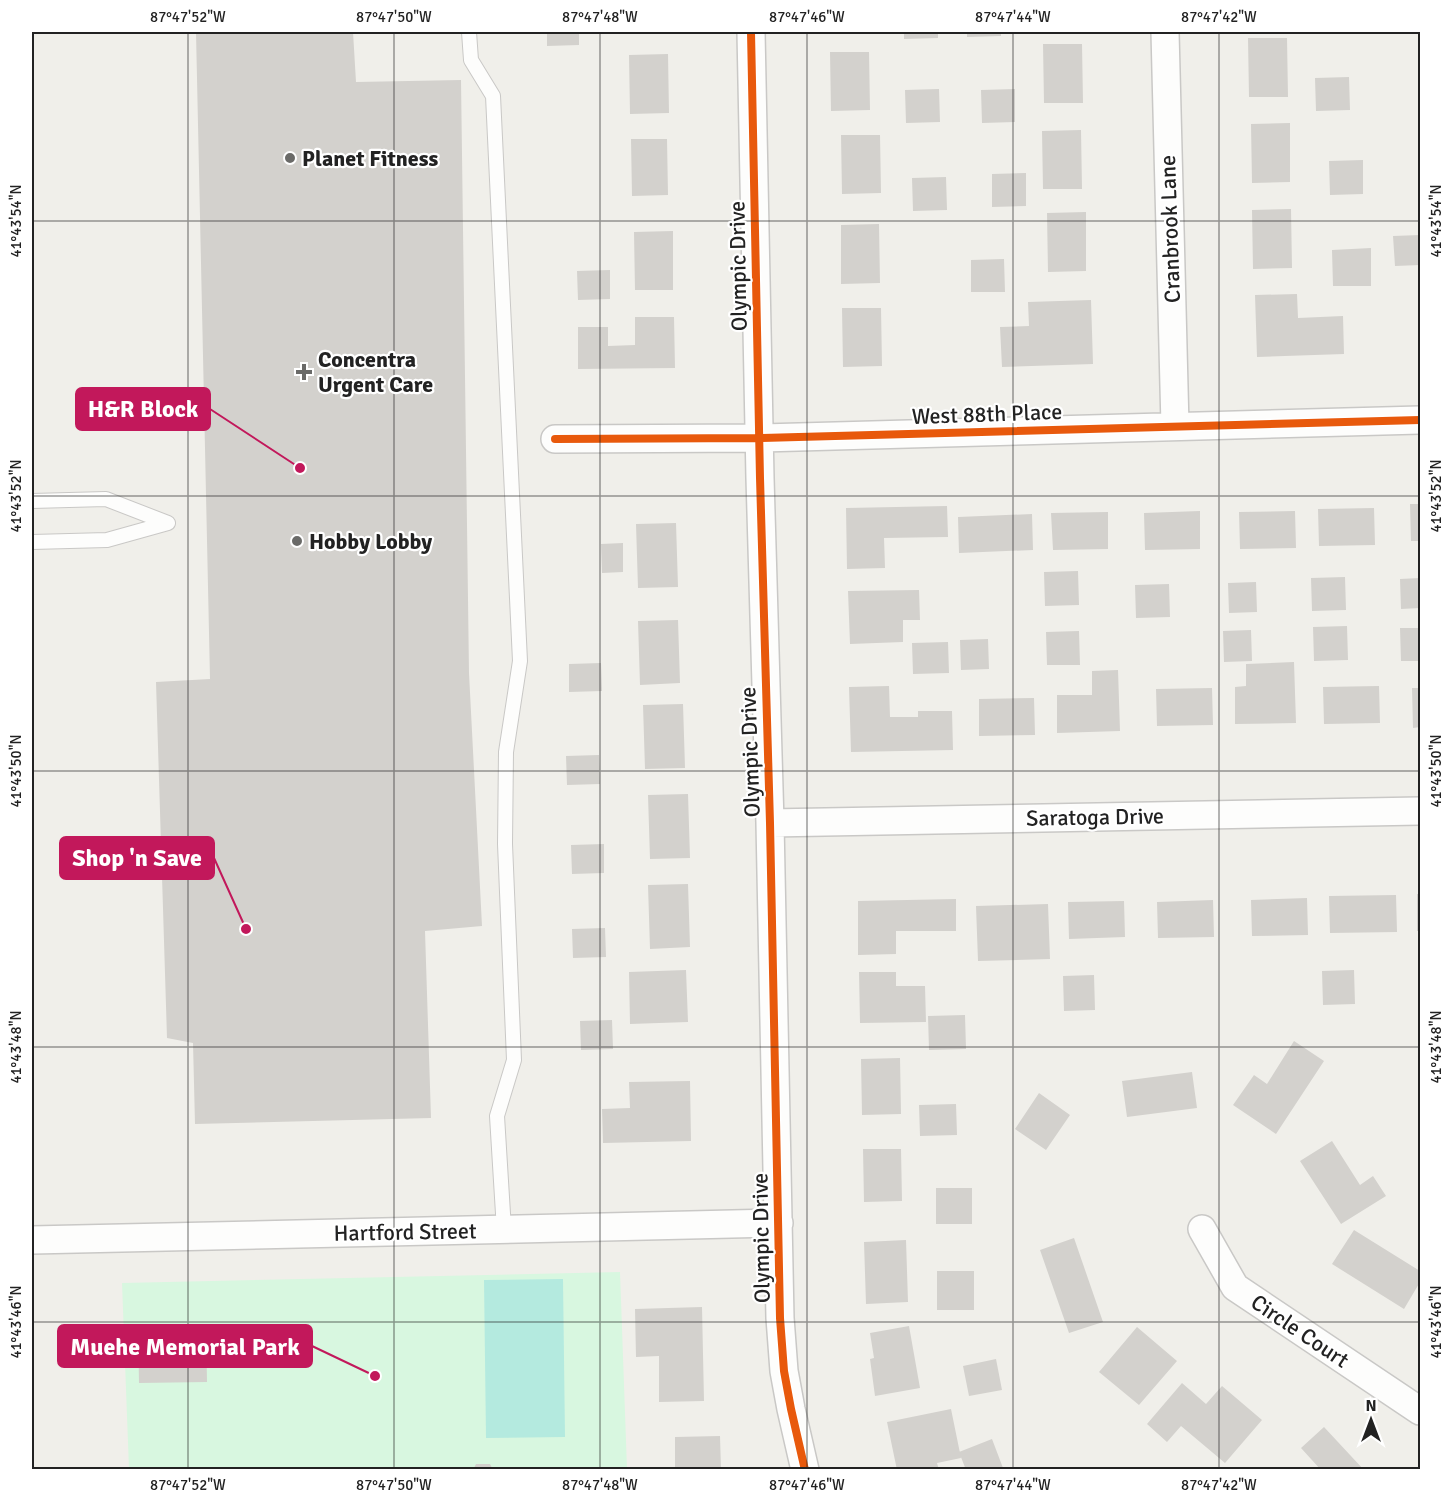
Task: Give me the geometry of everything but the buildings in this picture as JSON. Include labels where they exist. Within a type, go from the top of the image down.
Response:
[{"type":"street","name":"Olympic Drive","points":[[751,32],[780,1318],[784,1371],[805,1470]]},
{"type":"street","name":"Cranbrook Lane","points":[[1165,32],[1175,426]]},
{"type":"street","name":"West 88th Place","points":[[555,439],[760,438],[1420,420]]},
{"type":"street","name":"Saratoga Drive","points":[[770,823],[1420,811]]},
{"type":"street","name":"Hartford Street","points":[[32,1240],[779,1223]]},
{"type":"street","name":"Circle Court","points":[[1202,1229],[1235,1287],[1420,1411]]},
{"type":"lane","points":[[469,32],[471,60],[493,96],[520,661],[506,752],[505,844],[514,1060],[497,1116],[504,1230]]},
{"type":"lane","points":[[32,501],[106,499],[168,523],[107,540],[32,542]]},
{"type":"green space","points":[[620,1272],[627,1469],[129,1469],[122,1283]]},
{"type":"shaded area","points":[[563,1279],[565,1437],[486,1438],[484,1280]]},
{"type":"cycle path","points":[[751,32],[780,1318],[784,1371],[805,1470]]},
{"type":"cycle path","points":[[555,439],[760,438],[1420,420]]},
{"type":"place","name":"Planet Fitness","points":[[290,158]]},
{"type":"place","name":"Concentra Urgent Care","points":[[304,372]]},
{"type":"place","name":"H&R Block","points":[[300,468]]},
{"type":"place","name":"Hobby Lobby","points":[[297,541]]},
{"type":"place","name":"Shop 'n Save","points":[[246,929]]},
{"type":"place","name":"Muehe Memorial Park","points":[[375,1376]]}]
